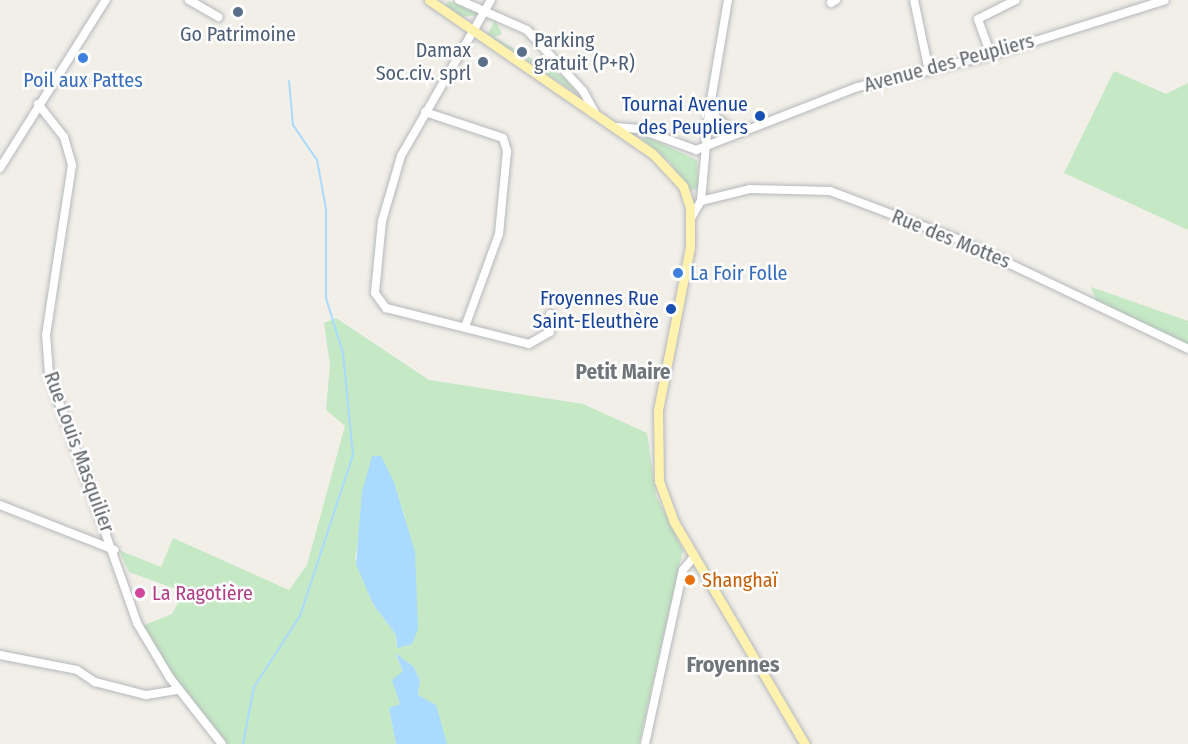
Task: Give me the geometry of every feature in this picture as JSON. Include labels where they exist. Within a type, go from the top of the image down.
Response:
[{"type":"main road","points":[[429,0],[595,113],[670,168],[687,196],[691,218],[655,440],[662,492],[694,557],[806,744]]},
{"type":"street","points":[[0,168],[38,104],[106,0]]},
{"type":"street","points":[[189,0],[218,17]]},
{"type":"street","points":[[459,0],[489,10],[536,38],[583,91],[595,113]]},
{"type":"street","points":[[491,0],[489,10],[400,156],[392,187],[375,293],[386,308],[539,343],[550,332],[550,314]]},
{"type":"street","points":[[691,218],[701,201],[704,146],[728,0]]},
{"type":"street","points":[[914,0],[929,71]]},
{"type":"street","points":[[991,55],[978,19],[1016,0]]},
{"type":"street","name":"Avenue des Peupliers","points":[[616,128],[639,129],[688,150],[704,146],[858,87],[991,55],[1165,0]]},
{"type":"street","name":"Rue Louis Masquilier","points":[[38,104],[64,138],[72,165],[46,334],[47,364],[114,550],[137,623],[179,690],[222,744]]},
{"type":"street","points":[[425,112],[503,138],[507,151],[499,234],[465,327]]},
{"type":"street","points":[[709,112],[736,134]]},
{"type":"street","name":"Rue des Mottes","points":[[701,201],[750,189],[813,188],[898,216],[1096,301],[1188,348]]},
{"type":"street","points":[[0,505],[114,550]]},
{"type":"street","points":[[645,744],[683,570],[694,557]]},
{"type":"street","points":[[0,656],[77,670],[95,682],[146,695],[179,690]]},
{"type":"green space","points":[[448,1],[480,9],[480,15],[461,17],[446,6]]},
{"type":"green space","points":[[495,20],[502,34],[494,37],[565,78],[577,94],[488,34]]},
{"type":"green space","points":[[1114,71],[1166,94],[1188,83],[1188,230],[1064,173]]},
{"type":"green space","points":[[647,137],[697,160],[698,189],[690,190],[670,162],[642,139]]},
{"type":"green space","points":[[1091,287],[1188,321],[1188,348],[1096,301]]},
{"type":"green space","points":[[336,318],[429,380],[583,404],[647,433],[656,496],[683,550],[639,744],[447,744],[418,695],[420,680],[413,666],[395,654],[403,671],[394,685],[400,704],[390,713],[396,744],[226,744],[155,650],[142,626],[172,614],[184,592],[129,572],[119,550],[161,567],[173,538],[289,590],[307,565],[345,426],[326,410],[330,365],[324,323]],"holes":[[[389,473],[405,516],[397,648],[396,635],[373,604],[355,558],[363,519],[362,492]]]},
{"type":"water","points":[[372,456],[381,456],[394,482],[415,552],[418,629],[412,644],[397,648],[396,635],[373,604],[356,564],[362,492]]},
{"type":"water","points":[[395,653],[413,666],[420,680],[418,695],[436,705],[447,744],[396,744],[389,708],[400,704],[392,680],[403,671]]},
{"type":"waterway","points":[[243,744],[254,687],[300,616],[353,455],[343,353],[326,298],[326,209],[317,160],[293,125],[289,81]]},
{"type":"place","name":"Go Patrimoine","points":[[238,12]]},
{"type":"place","name":"Parking gratuit (P+R)","points":[[522,52]]},
{"type":"place","name":"Poil aux Pattes","points":[[83,58]]},
{"type":"place","name":"Damax Soc.civ. sprl","points":[[483,62]]},
{"type":"place","name":"Tournai Avenue des Peupliers","points":[[760,116]]},
{"type":"place","name":"La Foir Folle","points":[[678,273]]},
{"type":"place","name":"Froyennes Rue Saint-Eleuthère","points":[[671,309]]},
{"type":"place","name":"Shanghaï","points":[[690,580]]},
{"type":"place","name":"La Ragotière","points":[[140,593]]},
{"type":"district","name":"Petit Maire","points":[[623,372]]},
{"type":"district","name":"Froyennes","points":[[733,665]]}]
